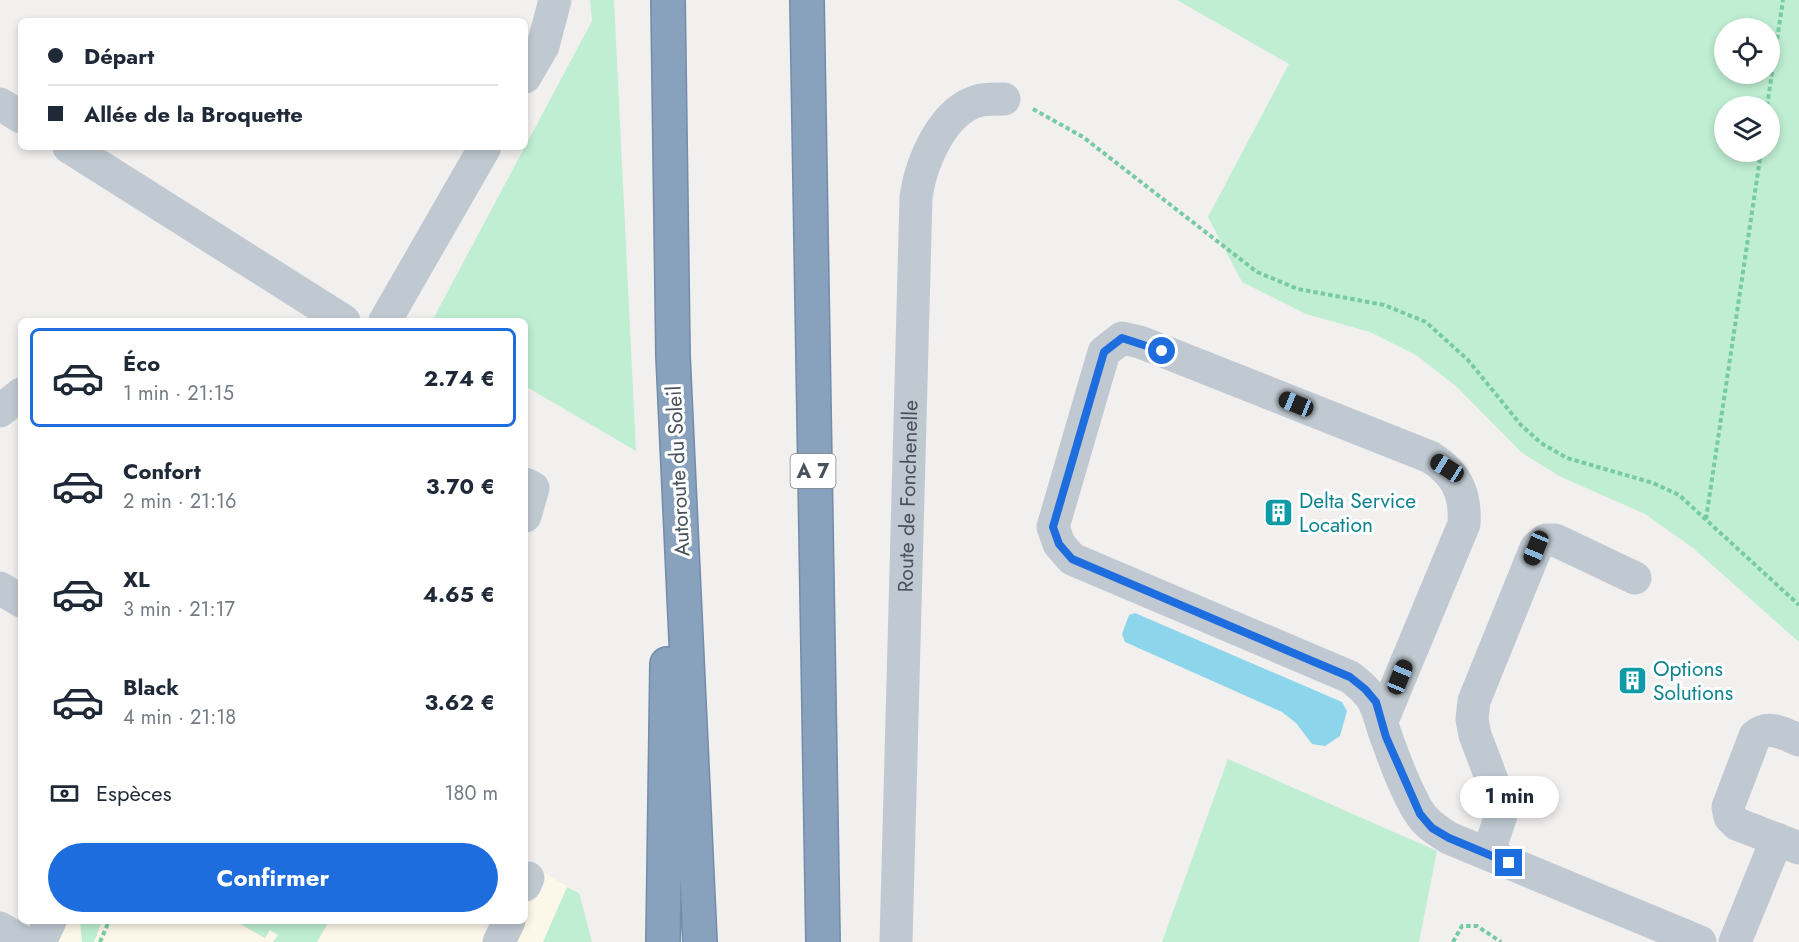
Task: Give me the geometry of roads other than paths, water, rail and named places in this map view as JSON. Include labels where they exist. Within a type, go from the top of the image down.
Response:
[{"type":"highway","name":"Autoroute du Soleil","points":[[668,0],[673,356],[700,942]]},
{"type":"highway","name":"A 7","points":[[807,0],[823,942]]},
{"type":"highway","points":[[663,942],[673,356]]},
{"type":"street","points":[[528,72],[543,46],[555,0]]},
{"type":"street","name":"Route de Fonchenelle","points":[[896,942],[916,197],[919,175],[928,155],[941,132],[957,113],[979,100],[1004,99]]},
{"type":"street","points":[[0,104],[18,115]]},
{"type":"street","points":[[74,150],[339,318]]},
{"type":"street","points":[[387,318],[483,150]]},
{"type":"street","points":[[1384,729],[1464,524],[1466,505],[1458,483],[1447,468],[1430,457],[1140,342],[1122,338],[1104,352],[1053,527],[1059,544],[1072,559],[1350,677],[1376,702],[1384,729],[1420,814],[1432,828],[1449,838],[1700,942]]},
{"type":"street","points":[[0,411],[18,396]]},
{"type":"street","points":[[528,486],[533,488],[528,506]]},
{"type":"street","points":[[1488,854],[1503,809],[1475,735],[1472,719],[1474,701],[1536,548],[1546,540],[1555,540],[1635,578]]},
{"type":"street","points":[[0,588],[18,599]]},
{"type":"street","points":[[1735,942],[1788,843],[1737,824],[1730,817],[1728,807],[1755,736],[1762,730],[1773,729],[1799,740]]},
{"type":"street","points":[[40,942],[49,924]]},
{"type":"street","points":[[499,942],[507,924]]},
{"type":"street","points":[[0,928],[23,942]]},
{"type":"water","points":[[1135,613],[1342,702],[1347,711],[1340,736],[1325,746],[1312,744],[1296,723],[1282,712],[1125,642],[1122,634],[1129,615]]},
{"type":"place","name":"Delta Service Location","points":[[1278,513]]},
{"type":"place","name":"Options Solutions","points":[[1632,681]]}]
